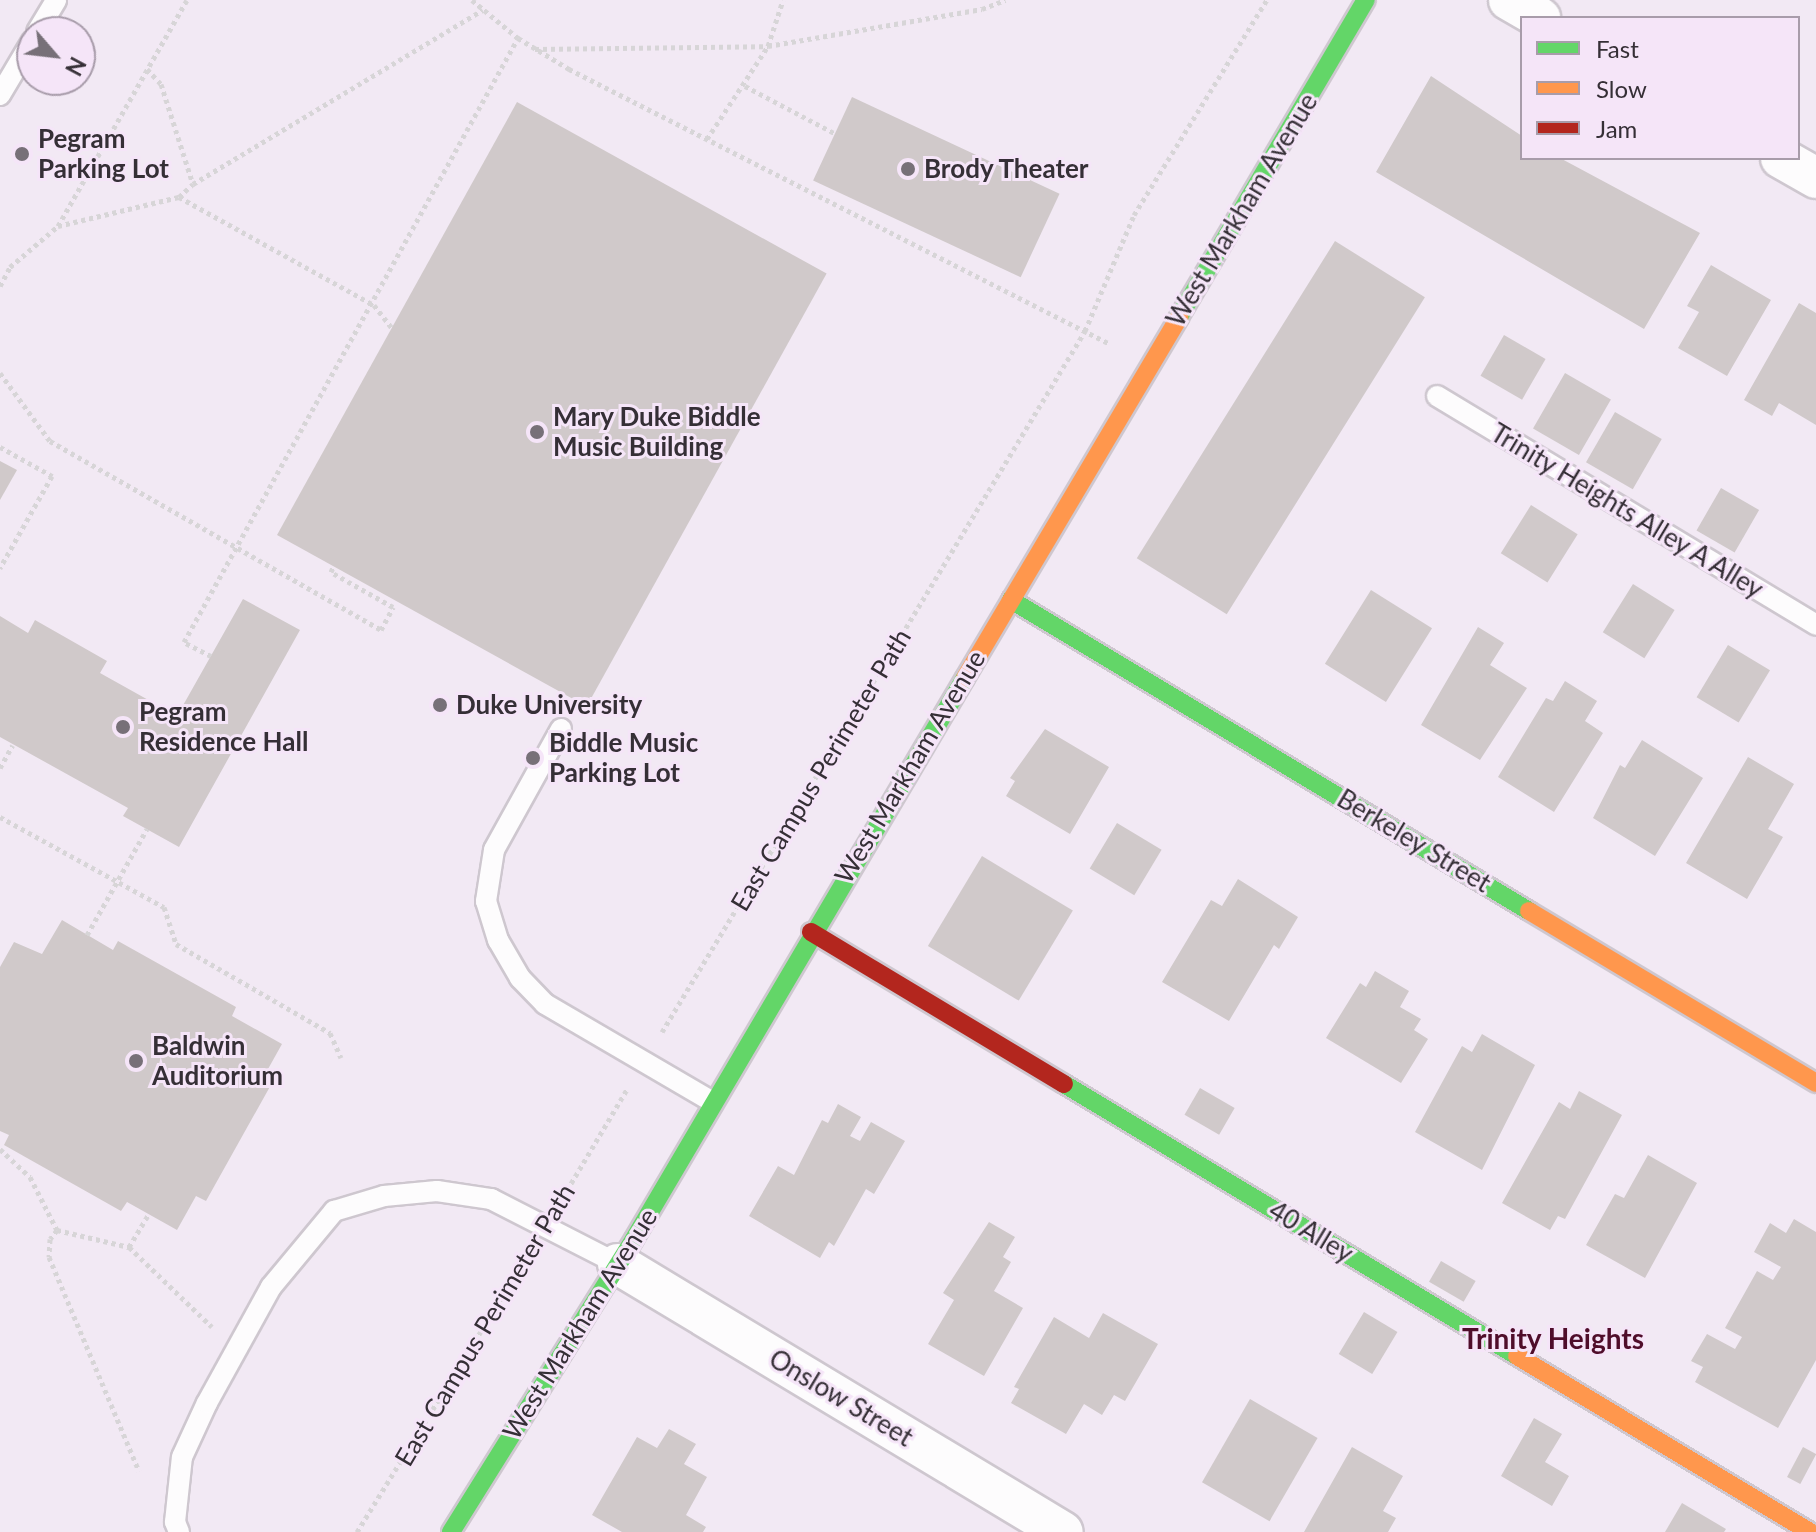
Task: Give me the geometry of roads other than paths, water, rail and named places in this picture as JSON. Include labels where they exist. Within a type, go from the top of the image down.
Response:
[{"type":"street","name":"West Markham Avenue","points":[[451,1532],[618,1264],[811,932],[1366,0]]},
{"type":"street","points":[[1509,0],[1537,16]]},
{"type":"street","points":[[1784,160],[1816,178]]},
{"type":"street","name":"Berkeley Street","points":[[1011,600],[1816,1083]]},
{"type":"street","name":"40 Alley","points":[[811,932],[1810,1532]]},
{"type":"street","name":"Onslow Street","points":[[618,1264],[1063,1532]]},
{"type":"lane","points":[[0,95],[16,68]]},
{"type":"lane","name":"Trinity Heights Alley A Alley","points":[[1437,396],[1816,625]]},
{"type":"lane","points":[[561,729],[494,850],[486,901],[498,940],[520,978],[545,1004],[713,1102]]},
{"type":"lane","points":[[179,1532],[175,1522],[182,1457],[271,1287],[334,1211],[384,1196],[437,1191],[491,1199],[548,1224],[618,1264]]},
{"type":"place","name":"Pegram Parking Lot","points":[[22,154]]},
{"type":"place","name":"Brody Theater","points":[[908,169]]},
{"type":"place","name":"Mary Duke Biddle Music Building","points":[[537,432]]},
{"type":"place","name":"Duke University","points":[[440,705]]},
{"type":"place","name":"Pegram Residence Hall","points":[[123,727]]},
{"type":"place","name":"Biddle Music Parking Lot","points":[[533,758]]},
{"type":"place","name":"Baldwin Auditorium","points":[[136,1061]]},
{"type":"district","name":"Trinity Heights","points":[[1553,1338]]}]
